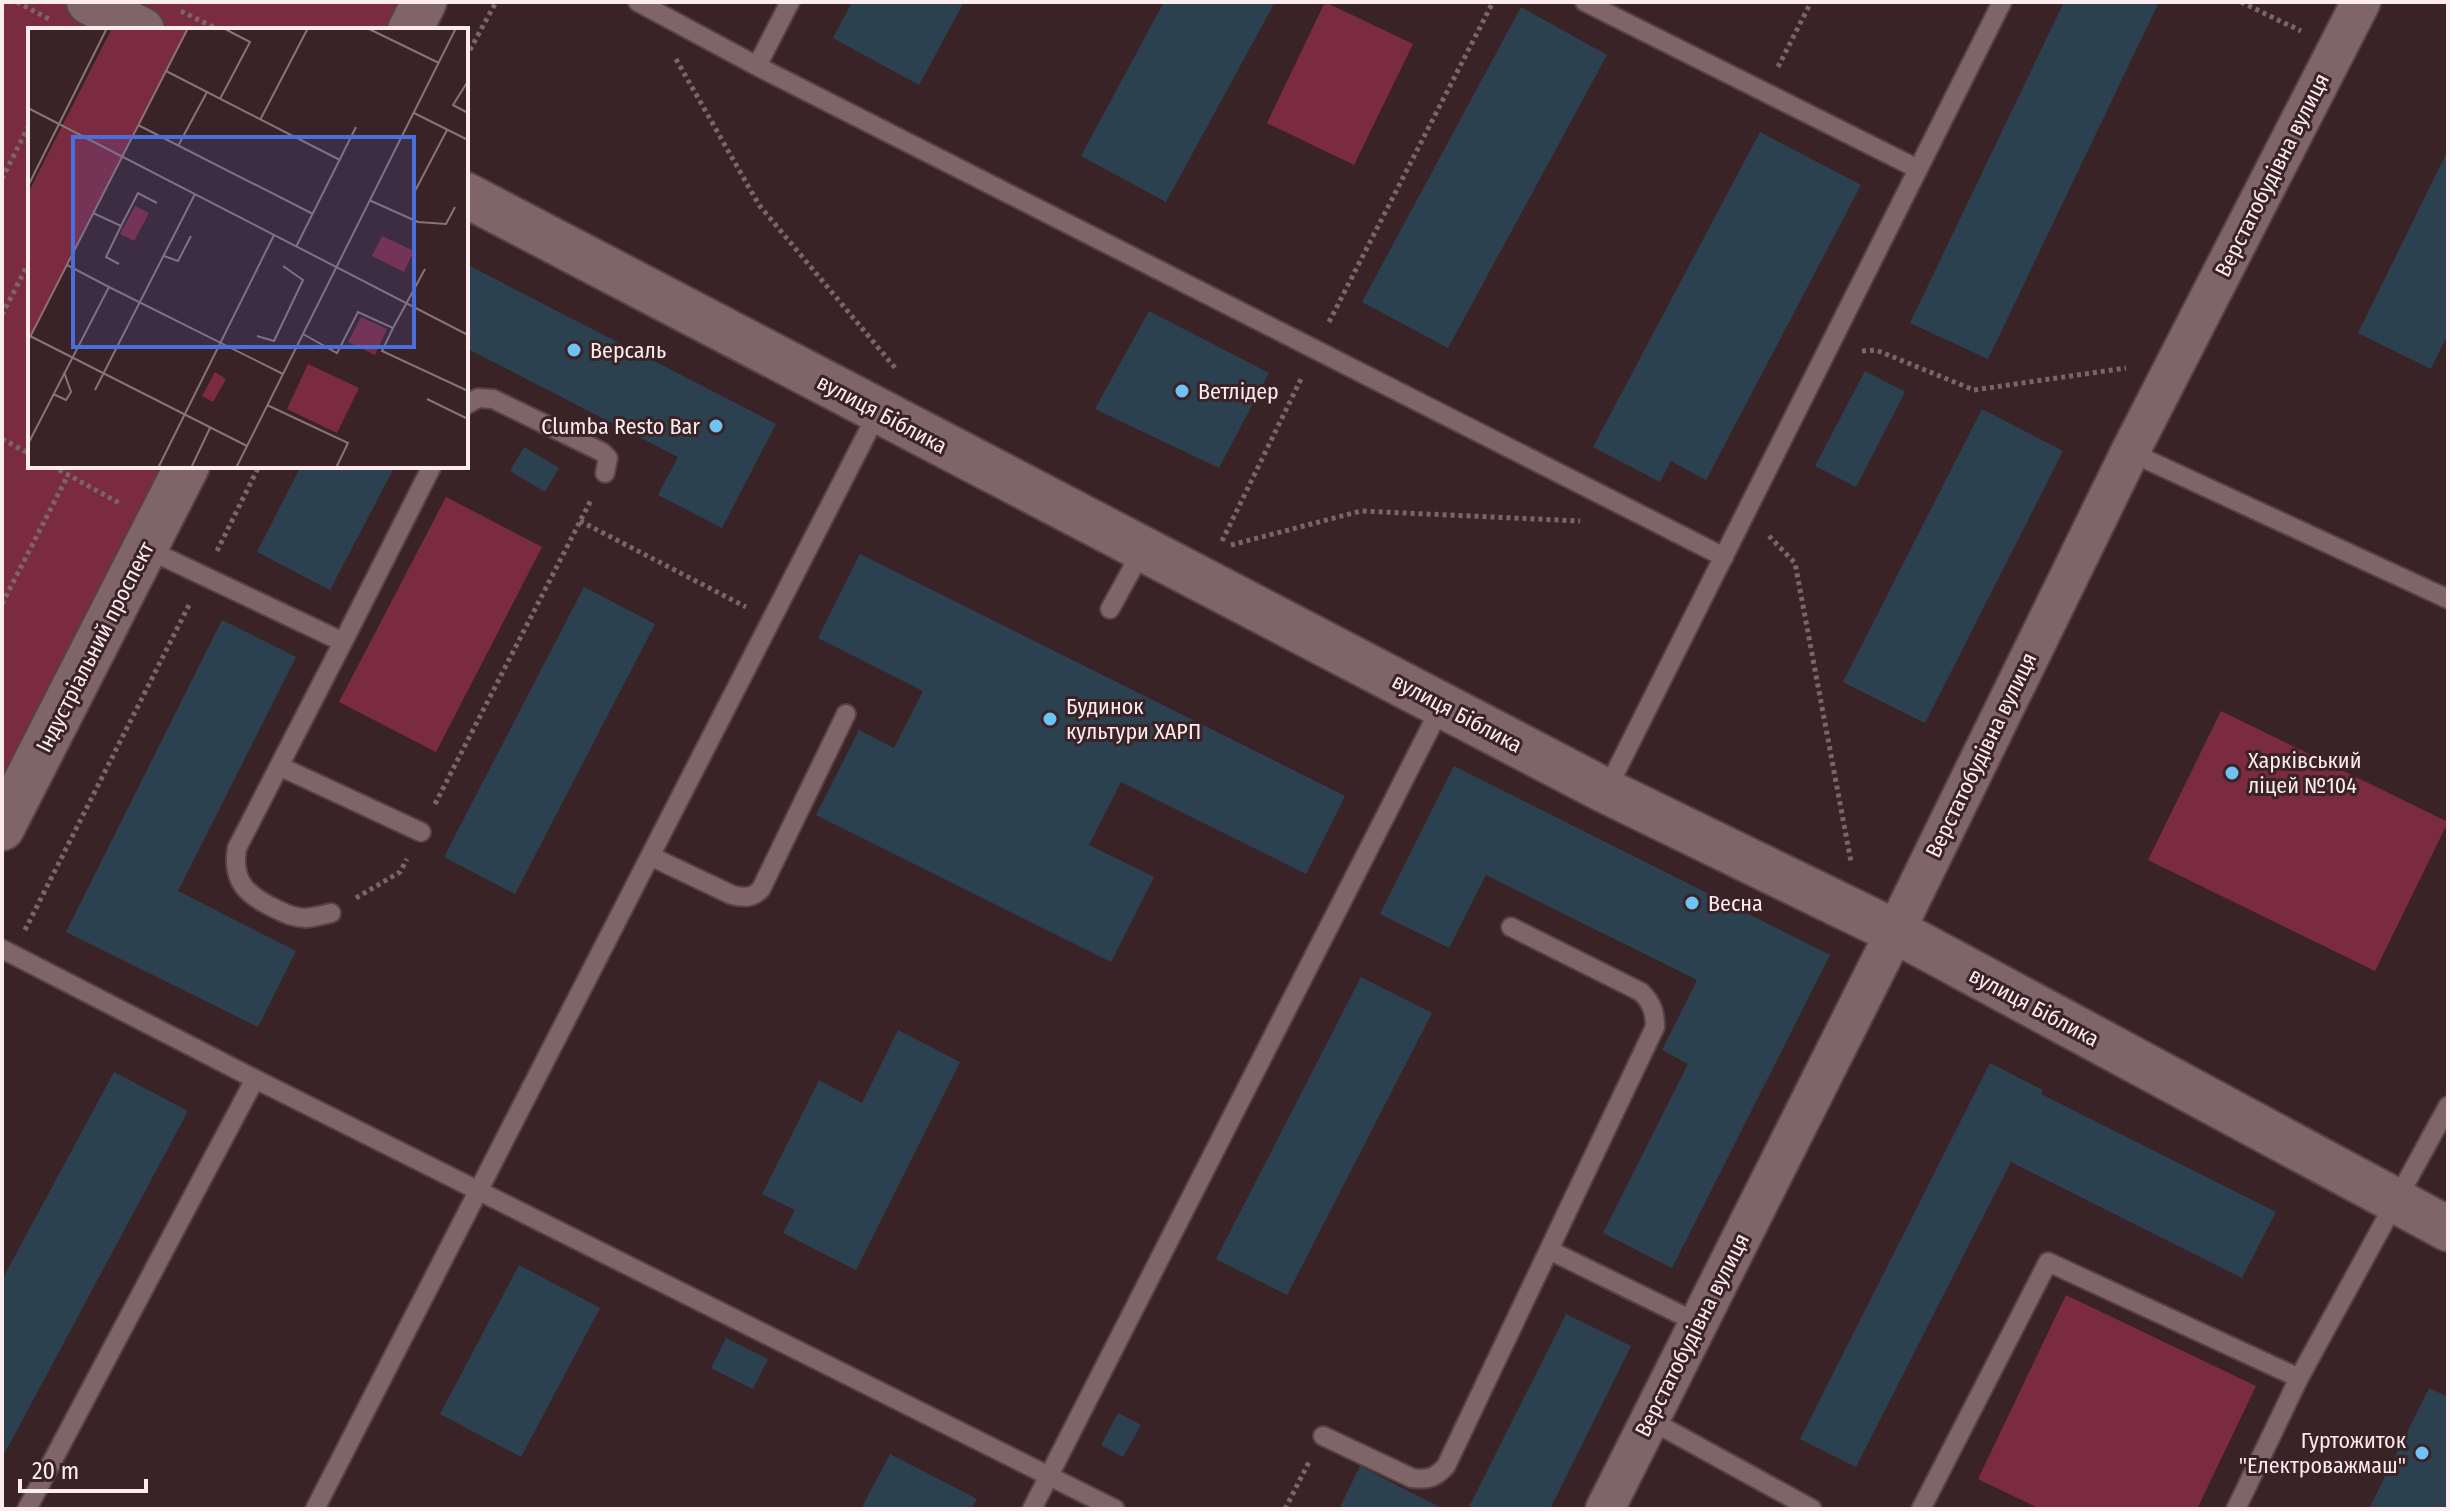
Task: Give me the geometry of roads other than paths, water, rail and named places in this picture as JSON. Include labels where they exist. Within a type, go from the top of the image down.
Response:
[{"type":"street","points":[[411,28],[424,2]]},
{"type":"street","name":"Верстатобудівна вулиця","points":[[1605,1509],[1895,932],[2130,452],[2361,2]]},
{"type":"street","points":[[74,12],[159,20]]},
{"type":"street","name":"вулиця Біблика","points":[[468,196],[1606,791],[1895,932],[2448,1229]]},
{"type":"street","name":"Індустріальний проспект","points":[[2,828],[186,468]]},
{"type":"lane","points":[[757,66],[790,2]]},
{"type":"lane","points":[[1585,2],[1918,169]]},
{"type":"lane","points":[[1606,791],[2002,2]]},
{"type":"lane","points":[[642,4],[757,66],[1724,557]]},
{"type":"lane","points":[[468,404],[478,398],[493,399],[602,452],[608,458],[605,473]]},
{"type":"lane","points":[[315,1509],[878,412]]},
{"type":"lane","points":[[2130,452],[2448,599]]},
{"type":"lane","points":[[331,913],[304,918],[289,915],[254,899],[239,881],[234,863],[237,848],[431,468]]},
{"type":"lane","points":[[152,536],[343,642]]},
{"type":"lane","points":[[1110,609],[1143,549]]},
{"type":"lane","points":[[1032,1509],[1442,705]]},
{"type":"lane","points":[[650,856],[732,895],[742,898],[754,896],[761,889],[846,714]]},
{"type":"lane","points":[[279,766],[421,832]]},
{"type":"lane","points":[[1323,1436],[1412,1478],[1427,1480],[1438,1475],[1446,1466],[1655,1027],[1655,1012],[1641,992],[1511,927]]},
{"type":"lane","points":[[2,949],[255,1079],[1115,1509]]},
{"type":"lane","points":[[27,1509],[255,1079]]},
{"type":"lane","points":[[2236,1509],[2299,1378],[2448,1106]]},
{"type":"lane","points":[[1549,1250],[1698,1323]]},
{"type":"lane","points":[[1921,1509],[2048,1262],[2299,1378]]},
{"type":"lane","points":[[1650,1420],[1812,1509]]},
{"type":"place","name":"Версаль","points":[[574,350]]},
{"type":"place","name":"Ветлідер","points":[[1182,391]]},
{"type":"place","name":"Clumba Resto Bar","points":[[716,426]]},
{"type":"place","name":"Будинок культури ХАРП","points":[[1050,719]]},
{"type":"place","name":"Харківський ліцей №104","points":[[2232,773]]},
{"type":"place","name":"Весна","points":[[1692,903]]},
{"type":"place","name":"Гуртожиток \"Електроважмаш\"","points":[[2422,1453]]}]
